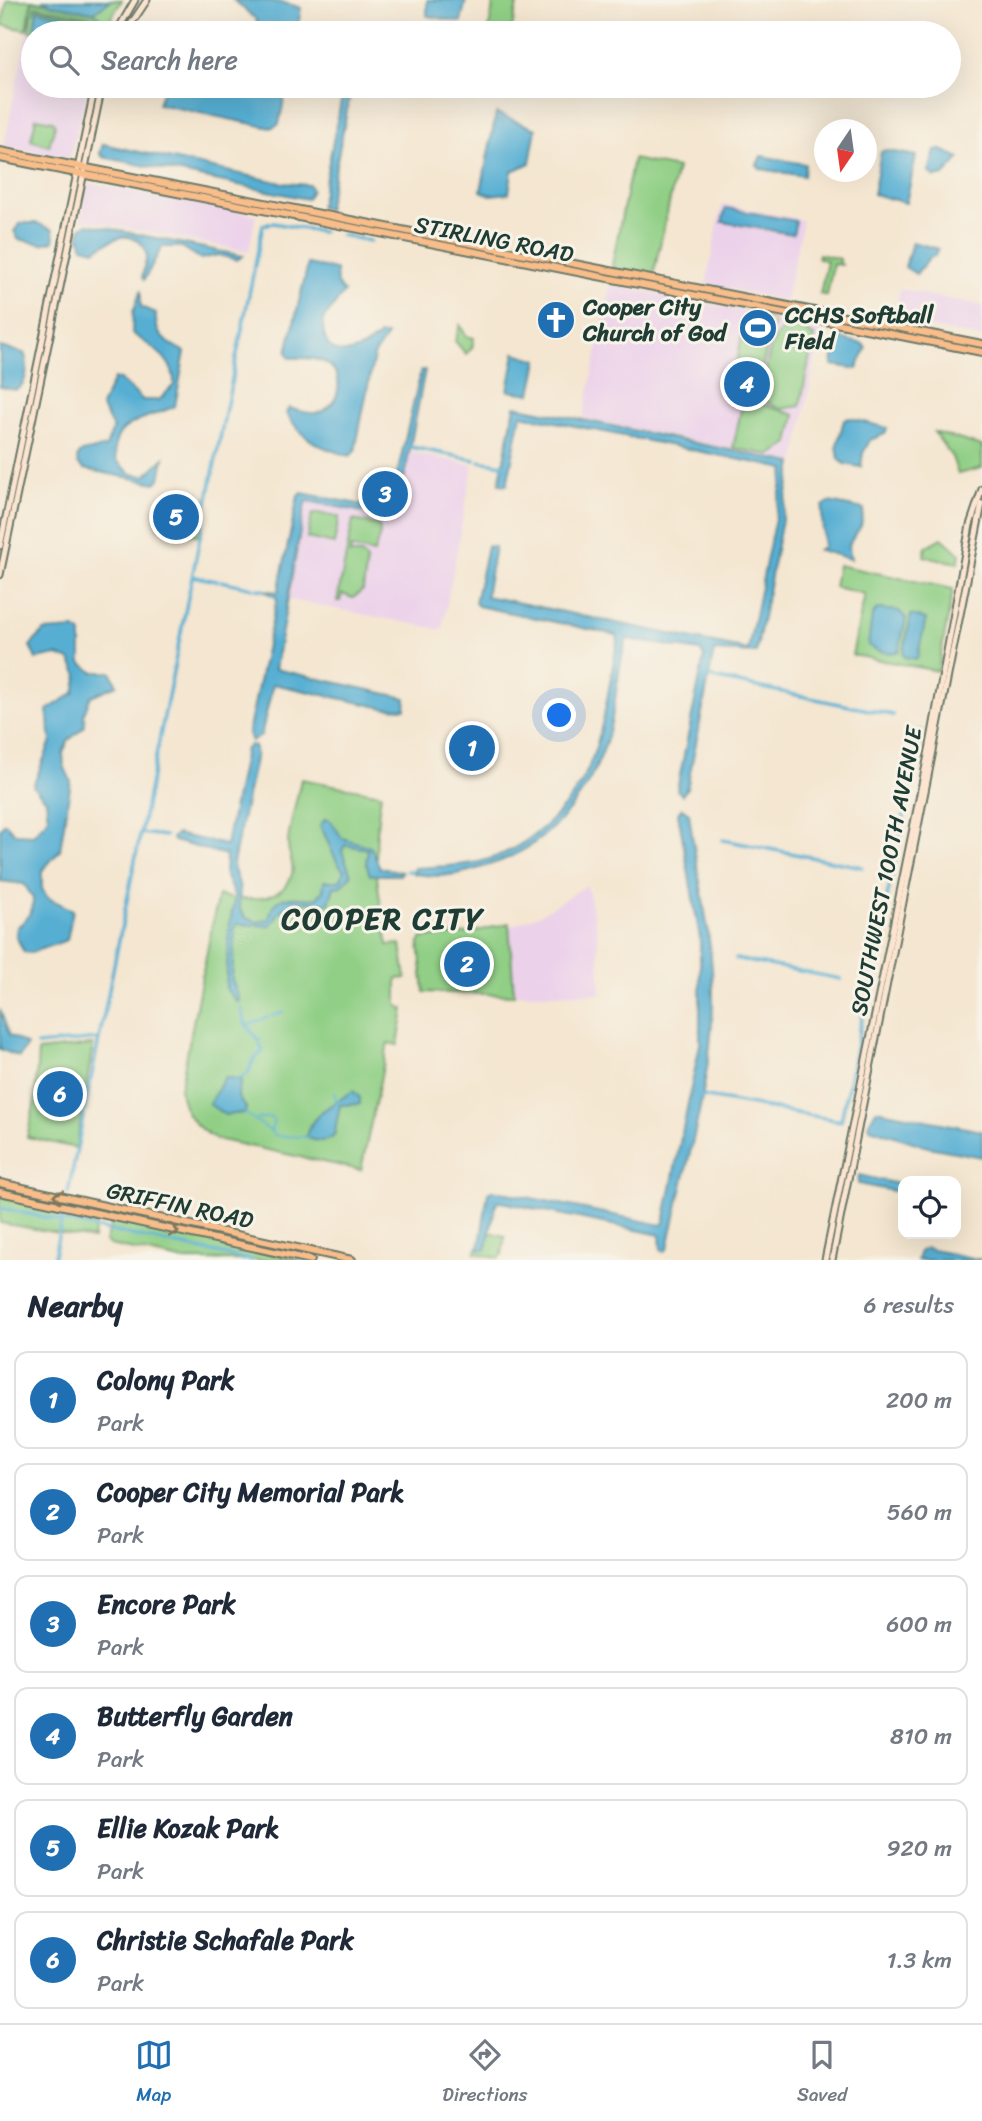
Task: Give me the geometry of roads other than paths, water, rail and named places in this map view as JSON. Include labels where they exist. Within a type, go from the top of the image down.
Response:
[{"type":"main road","points":[[123,21],[135,0]]},
{"type":"main road","points":[[133,21],[147,0]]},
{"type":"main road","points":[[0,575],[92,98]]},
{"type":"main road","points":[[0,546],[80,171],[99,98]]},
{"type":"main road","name":"STIRLING ROAD","points":[[0,151],[80,171]]},
{"type":"main road","name":"STIRLING ROAD","points":[[0,158],[80,171],[982,352]]},
{"type":"main road","name":"STIRLING ROAD","points":[[827,319],[982,344]]},
{"type":"main road","name":"SOUTHWEST 100TH AVENUE","points":[[825,1260],[930,745],[970,525],[982,489]]},
{"type":"main road","name":"SOUTHWEST 100TH AVENUE","points":[[832,1260],[982,504]]},
{"type":"main road","name":"GRIFFIN ROAD","points":[[0,1183],[352,1260]]},
{"type":"main road","name":"GRIFFIN ROAD","points":[[0,1192],[311,1260]]},
{"type":"water","points":[[42,0],[111,0],[94,12],[53,5]]},
{"type":"water","points":[[233,0],[277,2],[301,8],[299,21],[256,19]]},
{"type":"water","points":[[427,0],[466,0],[461,21],[427,16]]},
{"type":"water","points":[[37,10],[89,21],[35,21]]},
{"type":"water","points":[[160,98],[284,98],[279,124],[271,128],[158,104]]},
{"type":"water","points":[[342,98],[350,98],[327,210],[320,207]]},
{"type":"water","points":[[496,113],[536,129],[530,163],[512,171],[509,193],[490,195],[481,191]]},
{"type":"water","points":[[103,144],[282,183],[309,185],[312,190],[307,199],[103,157],[100,153]]},
{"type":"water","points":[[939,149],[960,158],[944,175],[934,177],[929,172],[935,150]]},
{"type":"water","points":[[885,150],[916,156],[906,203],[873,194],[881,152]]},
{"type":"water","points":[[761,156],[805,164],[804,176],[761,169],[757,165]]},
{"type":"water","points":[[726,208],[796,221],[793,234],[722,222]]},
{"type":"water","points":[[21,223],[37,223],[53,230],[54,241],[42,244],[18,239],[14,231]]},
{"type":"water","points":[[88,224],[243,256],[237,260],[218,255],[201,259],[182,247],[162,247],[144,280],[142,277],[147,256],[143,245],[130,237],[124,237],[95,250],[83,247],[79,235],[81,228]]},
{"type":"water","points":[[912,242],[938,249],[935,256],[929,258],[916,274],[905,267]]},
{"type":"water","points":[[308,264],[336,270],[337,284],[344,292],[323,320],[324,334],[334,350],[351,352],[380,335],[387,335],[374,356],[355,451],[350,456],[313,442],[286,413],[289,408],[314,413],[325,410],[336,397],[338,389],[336,374],[331,367],[316,359],[290,358],[287,352]]},
{"type":"water","points":[[141,290],[141,307],[156,313],[159,333],[167,342],[185,352],[175,406],[132,423],[117,437],[117,461],[131,474],[145,476],[164,458],[160,479],[155,483],[84,469],[78,464],[77,457],[82,452],[106,447],[113,428],[101,406],[114,379],[119,379],[143,400],[159,400],[174,385],[171,368],[161,354],[132,333],[133,312]]},
{"type":"water","points":[[836,339],[863,344],[866,348],[857,369],[832,365]]},
{"type":"water","points":[[0,347],[24,353],[26,373],[23,383],[16,390],[0,387]]},
{"type":"water","points":[[515,353],[538,360],[531,394],[508,391]]},
{"type":"water","points":[[421,370],[425,370],[397,515],[393,518],[308,501],[305,504],[275,669],[406,698],[405,709],[384,708],[273,684],[261,736],[251,741],[248,733],[277,598],[263,590],[278,592],[298,496],[302,493],[389,510]]},
{"type":"water","points":[[515,406],[793,463],[756,653],[714,651],[687,789],[682,795],[677,790],[704,656],[700,651],[627,639],[610,728],[603,750],[594,772],[568,811],[534,843],[492,864],[453,874],[433,876],[413,873],[414,868],[479,862],[498,856],[533,836],[563,807],[586,774],[601,727],[618,639],[616,635],[478,606],[475,603],[487,546],[495,547],[486,596],[748,650],[785,469],[521,415],[507,485],[499,484]]},
{"type":"water","points":[[849,418],[887,428],[885,434],[870,440],[863,453],[861,467],[844,464],[839,459],[837,445],[844,420]]},
{"type":"water","points":[[829,502],[864,509],[861,526],[848,546],[851,559],[818,550],[823,547],[823,506]]},
{"type":"water","points":[[877,609],[899,611],[906,618],[899,651],[883,652],[868,645],[872,616]]},
{"type":"water","points":[[911,615],[926,619],[917,659],[905,657],[903,654]]},
{"type":"water","points":[[75,629],[81,633],[81,663],[93,672],[111,672],[117,685],[91,696],[84,714],[85,726],[68,741],[63,753],[64,766],[71,781],[60,850],[42,871],[42,889],[48,898],[73,910],[67,940],[30,953],[24,952],[16,936],[17,927],[31,911],[33,898],[24,884],[0,881],[0,828],[5,823],[16,834],[33,835],[48,819],[46,800],[33,786],[51,741],[47,710],[74,693],[78,675],[70,660],[57,655],[36,659],[30,646],[44,631]]},
{"type":"water","points":[[250,745],[254,746],[256,754],[233,863],[240,890],[239,905],[246,918],[258,922],[269,919],[272,909],[282,899],[317,898],[323,891],[324,881],[340,881],[344,871],[320,826],[325,819],[331,821],[342,838],[371,847],[380,868],[402,872],[400,875],[370,875],[366,863],[368,849],[345,845],[342,851],[351,875],[342,886],[334,887],[329,904],[306,902],[288,905],[269,926],[235,924],[232,980],[240,1001],[237,1002],[226,989],[229,927],[235,897],[225,875],[226,855],[173,841],[172,838],[177,834],[226,845],[245,750]]},
{"type":"water","points":[[682,808],[689,813],[711,955],[713,1003],[708,1065],[668,1248],[664,1252],[661,1250],[660,1235],[497,1201],[486,1249],[479,1250],[488,1193],[493,1190],[662,1225],[664,1222],[700,1044],[700,938],[678,813]]},
{"type":"water","points":[[0,1009],[9,1035],[27,1045],[19,1057],[0,1049]]},
{"type":"water","points":[[225,1077],[242,1080],[238,1095],[246,1107],[245,1113],[225,1115],[209,1104]]},
{"type":"water","points":[[353,1091],[360,1098],[360,1104],[340,1105],[334,1136],[320,1141],[306,1136],[319,1115]]},
{"type":"water","points":[[876,1110],[982,1131],[982,1157],[928,1147],[870,1128],[869,1123]]},
{"type":"water","points":[[859,1175],[898,1184],[898,1192],[858,1184]]},
{"type":"water","points":[[926,1248],[982,1260],[917,1260],[920,1251]]},
{"type":"waterway","points":[[68,1193],[263,225],[273,223],[322,232]]},
{"type":"waterway","points":[[341,235],[370,241]]},
{"type":"waterway","points":[[411,447],[475,460]]},
{"type":"waterway","points":[[480,461],[503,465]]},
{"type":"waterway","points":[[192,576],[217,581]]},
{"type":"waterway","points":[[221,581],[253,588]]},
{"type":"waterway","points":[[257,589],[263,590]]},
{"type":"waterway","points":[[709,677],[893,715]]},
{"type":"waterway","points":[[899,841],[921,730]]},
{"type":"waterway","points":[[140,833],[165,836]]},
{"type":"waterway","points":[[723,840],[862,867]]},
{"type":"waterway","points":[[702,1096],[841,1121],[895,859]]},
{"type":"waterway","points":[[407,871],[412,871]]},
{"type":"waterway","points":[[736,959],[841,979]]},
{"type":"waterway","points":[[241,1008],[245,1023],[259,1041]]},
{"type":"waterway","points":[[271,1016],[284,1012]]},
{"type":"waterway","points":[[247,1026],[268,1017]]},
{"type":"waterway","points":[[37,1045],[99,1039]]},
{"type":"waterway","points":[[239,1078],[248,1074],[253,1060],[263,1051],[260,1045]]},
{"type":"waterway","points":[[334,1092],[337,1103]]},
{"type":"waterway","points":[[245,1113],[277,1136],[308,1137]]},
{"type":"waterway","points":[[258,1119],[270,1117],[274,1121],[271,1131]]},
{"type":"waterway","points":[[0,1208],[251,1260]]},
{"type":"waterway","points":[[53,1260],[63,1214]]},
{"type":"place","name":"Cooper City Church of God","points":[[556,320]]},
{"type":"place","name":"CCHS Softball Field","points":[[758,328]]},
{"type":"place","name":"Butterfly Garden","points":[[747,384]]},
{"type":"place","name":"Encore Park","points":[[385,494]]},
{"type":"place","name":"Ellie Kozak Park","points":[[176,517]]},
{"type":"place","name":"Colony Park","points":[[472,748]]},
{"type":"place","name":"Cooper City Memorial Park","points":[[467,964]]},
{"type":"place","name":"Christie Schafale Park","points":[[60,1094]]},
{"type":"district","name":"COOPER CITY","points":[[383,919]]}]
